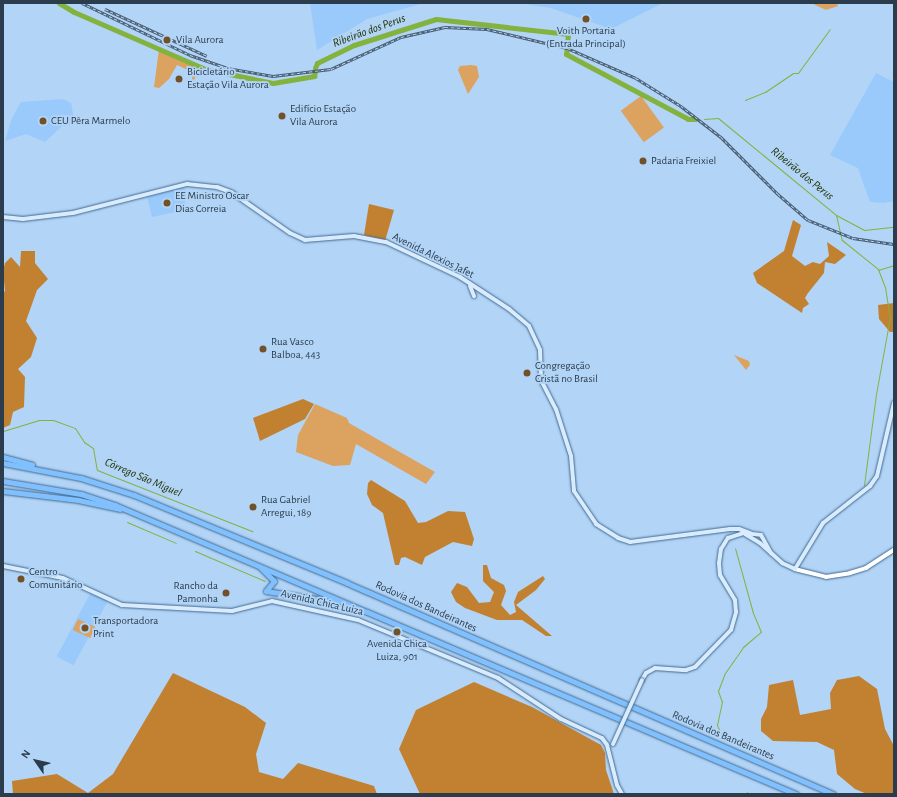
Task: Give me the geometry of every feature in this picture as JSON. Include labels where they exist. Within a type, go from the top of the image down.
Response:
[{"type":"highway","points":[[3,457],[48,470]]},
{"type":"highway","name":"Rodovia dos Bandeirantes","points":[[3,462],[48,470],[105,484],[134,495],[347,582],[833,794]]},
{"type":"highway","points":[[3,481],[81,494],[127,510],[796,794]]},
{"type":"highway","points":[[3,491],[78,500],[127,510]]},
{"type":"highway","points":[[260,566],[274,581],[266,591],[329,601],[336,599]]},
{"type":"main road","name":"Avenida Alexios Jafet","points":[[3,217],[24,218],[73,213],[180,184],[217,187],[237,196],[298,238],[311,241],[354,236],[376,240],[408,252],[468,282],[518,315],[533,332],[541,356],[542,380],[556,409],[572,456],[574,491],[596,524],[618,538],[630,542],[734,529],[750,533]]},
{"type":"main road","points":[[468,282],[474,296]]},
{"type":"main road","points":[[622,794],[617,785],[609,752],[646,673],[655,668],[686,670],[695,667],[731,630],[736,612],[734,600],[720,575],[718,563],[725,541],[741,533],[750,533],[771,553],[795,569],[823,523],[870,486],[877,476],[894,403]]},
{"type":"main road","points":[[734,529],[759,540]]},
{"type":"main road","name":"Avenida Chica Luiza","points":[[3,566],[63,578],[122,605],[232,611],[272,601],[358,620],[505,682],[561,719],[602,738],[609,752]]},
{"type":"street","points":[[795,569],[820,576],[850,573],[866,568],[894,550]]},
{"type":"shaded area","points":[[310,3],[424,3],[367,19],[317,50]]},
{"type":"shaded area","points":[[519,3],[663,3],[611,29],[551,8]]},
{"type":"shaded area","points":[[811,3],[837,3],[838,6],[826,10]]},
{"type":"shaded area","points":[[159,49],[197,67],[197,73],[192,85],[192,72],[177,65],[169,79],[159,88],[154,87]]},
{"type":"shaded area","points":[[460,66],[477,66],[479,77],[468,94],[458,70]]},
{"type":"shaded area","points":[[876,73],[894,82],[894,201],[884,203],[870,202],[858,168],[830,155]]},
{"type":"shaded area","points":[[641,96],[664,128],[644,142],[621,111]]},
{"type":"shaded area","name":"CEU Pêra Marmelo","points":[[63,99],[71,103],[75,124],[62,126],[45,142],[26,134],[5,141],[12,118],[21,102]]},
{"type":"shaded area","name":"EE Ministro Oscar Dias Correia","points":[[185,187],[185,210],[152,217],[147,196]]},
{"type":"shaded area","points":[[369,204],[394,210],[385,241],[364,235]]},
{"type":"shaded area","points":[[793,220],[801,225],[792,256],[805,266],[813,262],[820,264],[829,256],[827,242],[846,255],[835,264],[825,262],[824,273],[805,298],[809,304],[803,308],[802,313],[757,283],[753,273],[784,251]]},
{"type":"shaded area","points":[[21,251],[35,251],[35,263],[48,279],[37,290],[26,321],[37,338],[31,357],[18,369],[25,377],[24,407],[13,412],[10,425],[3,428],[3,293],[5,291],[3,271],[5,263],[11,257],[20,267]]},
{"type":"shaded area","points":[[894,303],[894,332],[890,332],[879,319],[878,305]]},
{"type":"shaded area","points":[[734,355],[749,361],[750,365],[746,370]]},
{"type":"shaded area","points":[[303,399],[314,404],[305,419],[260,441],[253,418]]},
{"type":"shaded area","points":[[315,404],[347,418],[349,423],[435,472],[426,484],[356,444],[350,465],[333,466],[296,452],[298,435]]},
{"type":"shaded area","points":[[371,480],[405,501],[418,523],[426,522],[448,511],[465,512],[474,539],[472,546],[453,542],[425,557],[422,565],[405,557],[401,558],[399,565],[395,565],[383,513],[372,505],[367,494],[368,483]]},
{"type":"shaded area","points":[[483,565],[487,565],[491,578],[504,585],[506,591],[501,605],[510,615],[516,612],[514,602],[518,592],[543,576],[545,579],[536,590],[516,605],[552,636],[546,636],[522,620],[497,620],[465,608],[456,602],[451,592],[457,583],[467,587],[479,603],[490,602],[494,592],[483,581]]},
{"type":"shaded area","name":"Transportadora Print","points":[[91,592],[108,601],[74,665],[57,656]]},
{"type":"shaded area","points":[[78,619],[95,627],[90,638],[73,630]]},
{"type":"shaded area","points":[[173,673],[245,707],[266,723],[256,754],[259,772],[283,779],[298,763],[374,786],[377,794],[13,794],[12,781],[57,774],[88,793],[113,774]]},
{"type":"shaded area","points":[[859,676],[877,689],[885,729],[894,746],[894,794],[867,794],[855,789],[837,774],[834,750],[817,742],[773,741],[761,731],[761,719],[767,707],[769,685],[793,680],[800,715],[831,709],[830,693],[837,680]]},
{"type":"shaded area","points":[[474,682],[532,707],[601,745],[605,753],[606,770],[614,794],[420,794],[399,749],[416,710]]},
{"type":"waterway","name":"Ribeirão dos Perus","points":[[59,3],[74,12],[205,69],[273,83],[314,76],[315,72]]},
{"type":"waterway","name":"Ribeirão dos Perus","points":[[315,68],[317,63],[354,45],[436,19],[568,34],[567,44]]},
{"type":"waterway","points":[[745,100],[765,92],[793,73],[798,73],[830,29]]},
{"type":"waterway","name":"Ribeirão dos Perus","points":[[567,48],[566,54],[688,119],[695,119]]},
{"type":"waterway","name":"Ribeirão dos Perus","points":[[704,119],[718,118],[836,215],[864,230],[894,227]]},
{"type":"waterway","points":[[836,215],[842,240],[878,269],[885,287],[890,317],[876,394],[864,485]]},
{"type":"waterway","points":[[878,270],[894,265]]},
{"type":"waterway","name":"Córrego São Miguel","points":[[3,431],[38,420],[53,420],[75,428],[84,442],[93,448],[97,470],[252,531]]},
{"type":"waterway","points":[[127,522],[176,543]]},
{"type":"waterway","points":[[721,734],[717,725],[722,702],[718,691],[725,673],[743,647],[761,632],[753,613],[735,548]]},
{"type":"waterway","points":[[195,551],[265,581]]},
{"type":"railway","points":[[82,3],[190,55],[227,68],[273,76],[331,69],[401,37],[445,27],[487,29],[567,48],[636,78],[681,106],[721,137],[778,194],[808,220],[853,238],[894,244]]},
{"type":"railway","points":[[105,9],[207,56]]},
{"type":"place","name":"Voith Portaria (Entrada Principal)","points":[[586,19]]},
{"type":"place","name":"Vila Aurora","points":[[167,40]]},
{"type":"place","name":"Bicicletário Estação Vila Aurora","points":[[179,79]]},
{"type":"place","name":"Edifício Estação Vila Aurora","points":[[282,116]]},
{"type":"place","name":"CEU Pêra Marmelo","points":[[43,121]]},
{"type":"place","name":"Padaria Freixiel","points":[[643,161]]},
{"type":"place","name":"EE Ministro Oscar Dias Correia","points":[[167,203]]},
{"type":"place","name":"Rua Vasco Balboa, 443","points":[[263,349]]},
{"type":"place","name":"Congregação Cristã no Brasil","points":[[527,373]]},
{"type":"place","name":"Rua Gabriel Arregui, 189","points":[[253,507]]},
{"type":"place","name":"Centro Comunitário","points":[[21,579]]},
{"type":"place","name":"Rancho da Pamonha","points":[[226,593]]},
{"type":"place","name":"Transportadora Print","points":[[85,628]]},
{"type":"place","name":"Avenida Chica Luiza, 901","points":[[397,632]]}]
